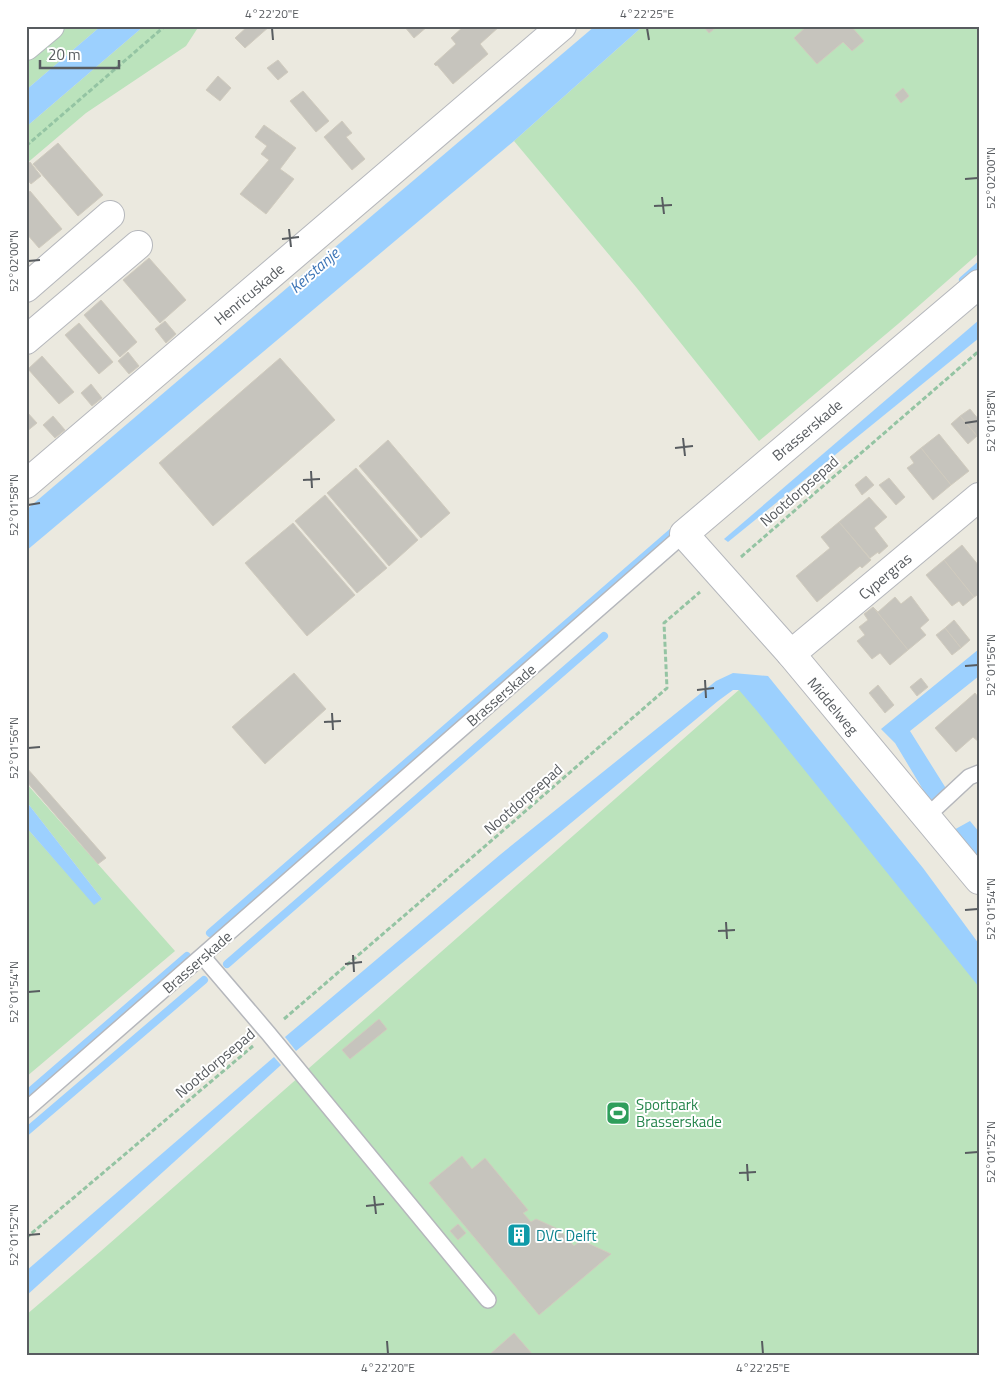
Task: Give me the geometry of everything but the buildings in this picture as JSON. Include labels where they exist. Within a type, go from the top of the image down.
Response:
[{"type":"street","points":[[26,46],[50,26]]},
{"type":"street","name":"Henricuskade","points":[[26,484],[560,27]]},
{"type":"street","points":[[72,301],[36,279],[110,215]]},
{"type":"street","points":[[26,340],[138,245]]},
{"type":"street","name":"Brasserskade","points":[[684,534],[979,284]]},
{"type":"street","name":"Cypergras","points":[[791,654],[979,497]]},
{"type":"street","name":"Middelweg","points":[[684,534],[791,654],[979,880]]},
{"type":"lane","name":"Brasserskade","points":[[26,1110],[684,534]]},
{"type":"lane","points":[[926,816],[969,777],[979,773]]},
{"type":"lane","points":[[203,956],[488,1300]]},
{"type":"path","points":[[26,146],[165,26]]},
{"type":"path","name":"Nootdorpsepad","points":[[26,1238],[268,1033],[667,688],[664,623],[979,351]]},
{"type":"green space","points":[[58,26],[101,26],[26,90],[26,54]]},
{"type":"green space","points":[[144,26],[199,26],[186,46],[86,113],[26,164],[26,127]]},
{"type":"green space","points":[[643,26],[979,26],[979,253],[759,441],[636,287],[514,141]]},
{"type":"green space","name":"Sportpark Brasserskade","points":[[740,689],[979,975],[979,1355],[26,1355],[26,1315]]},
{"type":"green space","points":[[26,783],[175,951],[26,1077],[26,827],[94,904],[102,899],[26,801]]},
{"type":"water","points":[[101,26],[144,26],[26,127],[26,90]]},
{"type":"water","name":"Kerstanje","points":[[595,26],[643,26],[514,141],[26,551],[26,510]]},
{"type":"water","points":[[979,320],[979,338],[728,542],[724,539]]},
{"type":"water","points":[[979,649],[979,676],[910,731],[947,790],[931,803],[895,743],[881,729]]},
{"type":"water","points":[[733,673],[768,676],[923,868],[979,944],[979,987],[757,711],[739,690],[733,690],[296,1051],[285,1037],[501,854],[716,681]]},
{"type":"water","points":[[26,801],[102,899],[94,905],[26,827]]},
{"type":"water","points":[[970,821],[979,832],[979,864],[952,831]]},
{"type":"water","points":[[274,1057],[281,1065],[26,1296],[26,1271]]},
{"type":"waterway","points":[[963,280],[979,266]]},
{"type":"waterway","points":[[210,933],[677,528]]},
{"type":"waterway","points":[[227,964],[604,636]]},
{"type":"waterway","points":[[26,1095],[187,956]]},
{"type":"waterway","points":[[26,1132],[204,980]]},
{"type":"place","name":"Sportpark Brasserskade","points":[[618,1113]]},
{"type":"place","name":"DVC Delft","points":[[519,1235]]}]
